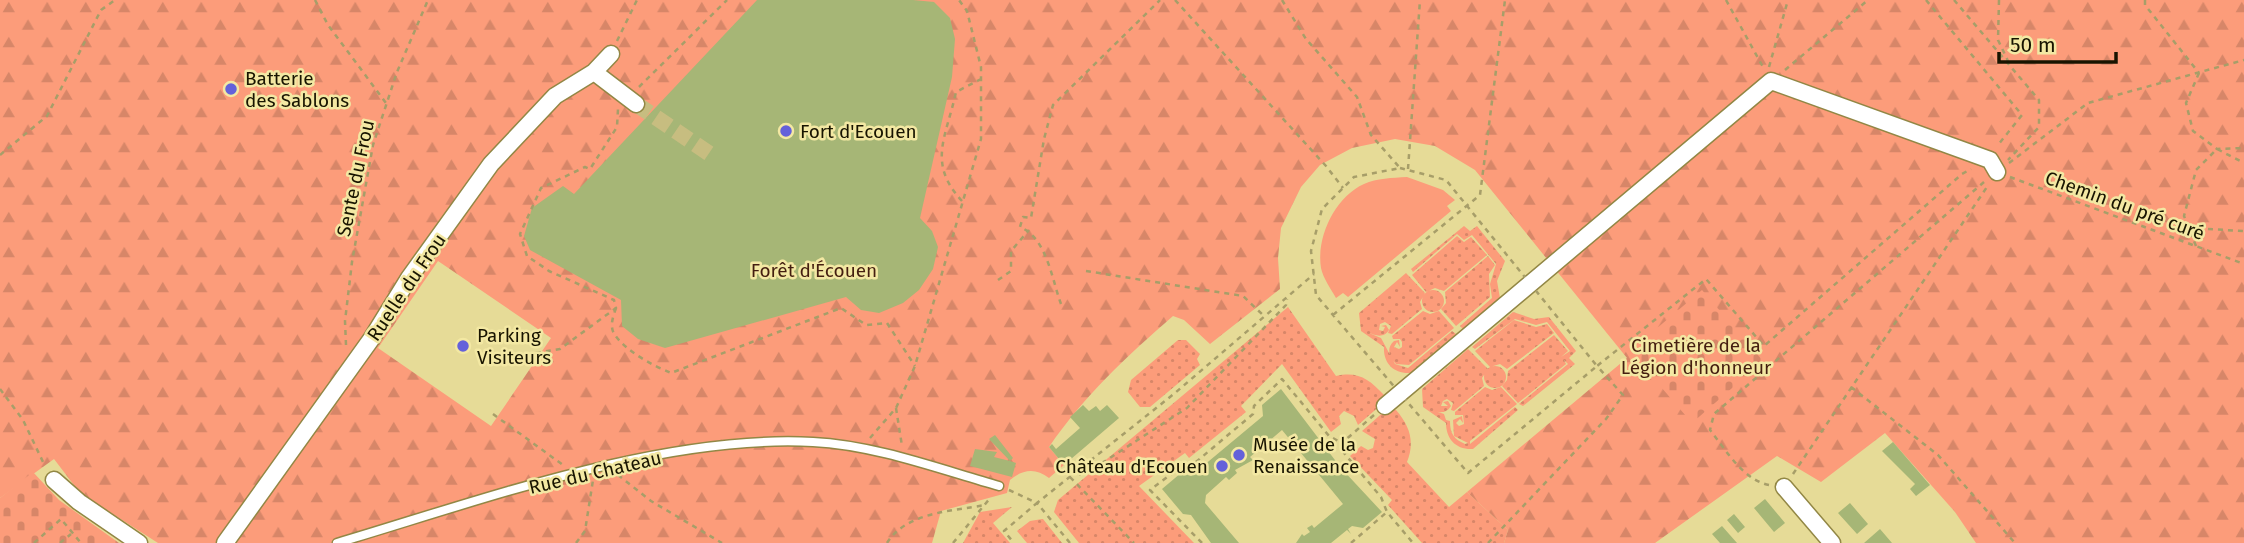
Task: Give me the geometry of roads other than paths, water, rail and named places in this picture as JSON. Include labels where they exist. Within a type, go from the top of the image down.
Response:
[{"type":"street","name":"Ruelle du Frou","points":[[225,543],[491,163],[555,96],[594,72],[611,54]]},
{"type":"street","points":[[594,72],[636,104]]},
{"type":"street","points":[[1385,406],[1772,81],[1993,166]]},
{"type":"street","points":[[54,480],[79,502],[139,543]]},
{"type":"street","points":[[1784,488],[1829,542]]},
{"type":"lane","name":"Rue du Chateau","points":[[337,543],[573,474],[757,441],[815,442],[860,449],[999,486]]},
{"type":"tunnel","points":[[636,104],[710,154]]},
{"type":"place","name":"Batterie des Sablons","points":[[231,89]]},
{"type":"place","name":"Fort d'Ecouen","points":[[786,131]]},
{"type":"place","name":"Parking Visiteurs","points":[[463,346]]},
{"type":"place","name":"Musée de la Renaissance","points":[[1239,455]]},
{"type":"place","name":"Château d'Ecouen","points":[[1222,466]]},
{"type":"park label","name":"Forêt d'Écouen","points":[[814,270]]},
{"type":"park label","name":"Cimetière de la Légion d'honneur","points":[[1696,356]]}]
